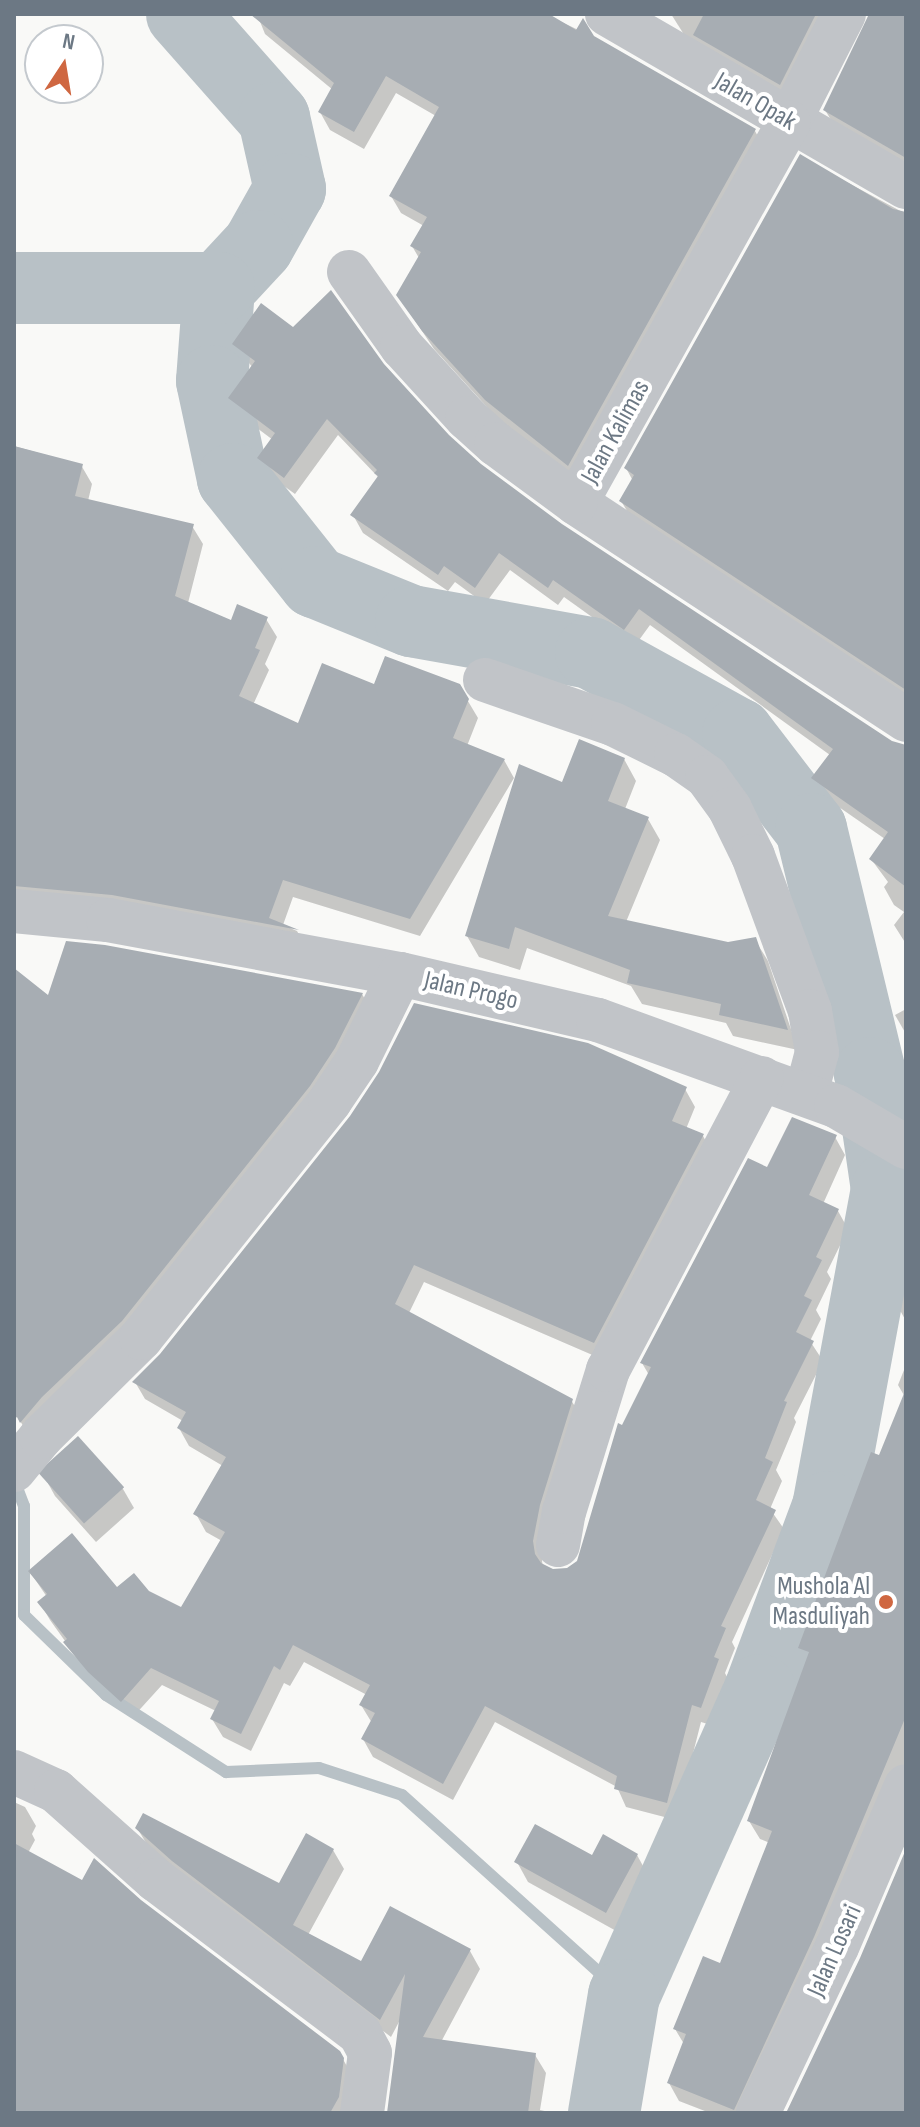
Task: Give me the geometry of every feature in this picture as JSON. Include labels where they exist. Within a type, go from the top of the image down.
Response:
[{"type":"street","name":"Jalan Opak","points":[[607,14],[906,187]]},
{"type":"street","name":"Jalan Kalimas","points":[[844,14],[789,122],[576,503],[906,720]]},
{"type":"street","points":[[349,272],[402,347],[467,418],[496,444],[576,503]]},
{"type":"street","points":[[485,680],[613,724],[676,755],[707,777],[730,809],[753,856],[810,1011],[821,1100]]},
{"type":"street","name":"Jalan Progo","points":[[14,911],[108,920],[400,974],[598,1020],[821,1100],[906,1147]]},
{"type":"street","points":[[16,1467],[141,1338],[330,1101],[357,1061],[400,974]]},
{"type":"street","points":[[558,1545],[564,1512],[608,1370],[762,1078]]},
{"type":"street","points":[[14,1772],[56,1791],[156,1880],[360,2034],[370,2053],[362,2113]]},
{"type":"street","name":"Jalan Losari","points":[[758,2113],[902,1804]]},
{"type":"building","points":[[250,14],[549,14],[576,30],[583,18],[594,36],[756,129],[568,466],[485,400],[422,331],[396,295],[421,252],[410,246],[427,217],[389,196],[439,107],[386,76],[354,132],[318,112],[334,83]]},
{"type":"building","points":[[704,14],[816,14],[780,85],[693,35]]},
{"type":"building","points":[[869,14],[906,14],[906,158],[823,110]]},
{"type":"building","points":[[800,154],[893,209],[906,212],[906,690],[619,501],[634,475],[624,468]]},
{"type":"building","points":[[331,290],[384,364],[449,435],[481,464],[562,524],[892,741],[906,745],[906,887],[869,859],[888,832],[811,778],[833,749],[639,609],[624,630],[553,580],[548,588],[499,553],[475,588],[444,566],[438,575],[350,515],[378,476],[374,473],[377,470],[327,419],[284,478],[257,458],[275,433],[228,398],[255,361],[232,344],[261,303],[293,327]]},
{"type":"building","points":[[14,446],[83,464],[75,496],[194,524],[175,596],[231,620],[237,604],[268,617],[255,648],[260,650],[239,696],[298,723],[322,663],[374,684],[385,656],[460,684],[469,699],[453,738],[505,759],[410,919],[283,880],[269,918],[299,930],[112,895],[14,886]]},
{"type":"building","points":[[579,739],[625,758],[608,801],[649,817],[608,916],[728,942],[756,937],[788,1030],[719,1015],[721,1004],[627,983],[630,970],[515,927],[509,949],[465,936],[519,764],[562,782]]},
{"type":"building","points":[[66,941],[105,945],[363,993],[335,1048],[310,1086],[122,1321],[42,1397],[20,1423],[17,1417],[14,1419],[14,968],[48,995]]},
{"type":"building","points":[[414,1003],[588,1043],[687,1087],[672,1121],[704,1134],[594,1343],[414,1265],[395,1304],[573,1399],[540,1505],[533,1541],[535,1554],[541,1563],[553,1569],[567,1568],[577,1561],[618,1423],[622,1425],[651,1367],[640,1363],[748,1158],[767,1167],[792,1117],[837,1135],[809,1195],[839,1209],[816,1257],[822,1260],[804,1296],[812,1300],[796,1332],[814,1341],[784,1401],[787,1402],[765,1458],[773,1462],[756,1500],[776,1510],[721,1626],[726,1628],[714,1657],[719,1659],[701,1708],[692,1705],[667,1803],[614,1789],[617,1776],[485,1706],[443,1784],[361,1739],[375,1713],[359,1705],[370,1685],[293,1645],[280,1670],[274,1666],[241,1734],[210,1719],[219,1701],[151,1668],[121,1702],[88,1672],[63,1642],[67,1639],[37,1602],[47,1594],[28,1571],[72,1533],[117,1587],[134,1573],[149,1591],[181,1607],[225,1532],[193,1514],[226,1457],[177,1428],[186,1412],[132,1382],[160,1354],[350,1116],[379,1072]]},
{"type":"building","points":[[905,1391],[906,1716],[814,1937],[734,2110],[667,2083],[686,2034],[673,2029],[703,1956],[720,1963],[772,1831],[747,1821],[809,1652],[798,1648],[871,1452],[879,1455]]},
{"type":"building","points":[[78,1436],[124,1487],[84,1523],[38,1472]]},
{"type":"building","points":[[143,1813],[279,1883],[306,1833],[334,1849],[293,1925],[361,1961],[390,1906],[471,1949],[423,2037],[536,2053],[528,2113],[387,2113],[405,1974],[380,2020],[172,1861],[135,1828]]},
{"type":"building","points":[[535,1824],[592,1855],[603,1834],[638,1854],[606,1913],[514,1862]]},
{"type":"building","points":[[14,1843],[82,1880],[94,1858],[141,1900],[340,2051],[344,2058],[339,2097],[330,2113],[14,2113]]},
{"type":"building","points":[[906,1849],[906,2113],[786,2113],[860,1958]]},
{"type":"waterway","points":[[182,14],[274,118],[290,189],[258,246],[219,288],[212,381],[233,479],[315,582],[411,621],[591,653],[738,734],[811,829],[870,1073],[887,1189],[828,1507],[760,1690],[624,1995],[604,2113]]},
{"type":"waterway","points":[[14,288],[219,288]]},
{"type":"waterway","points":[[14,1480],[24,1506],[24,1615],[106,1695],[226,1772],[319,1768],[402,1795],[624,1995]]},
{"type":"place","name":"Mushola Al Masduliyah","points":[[886,1602]]}]
